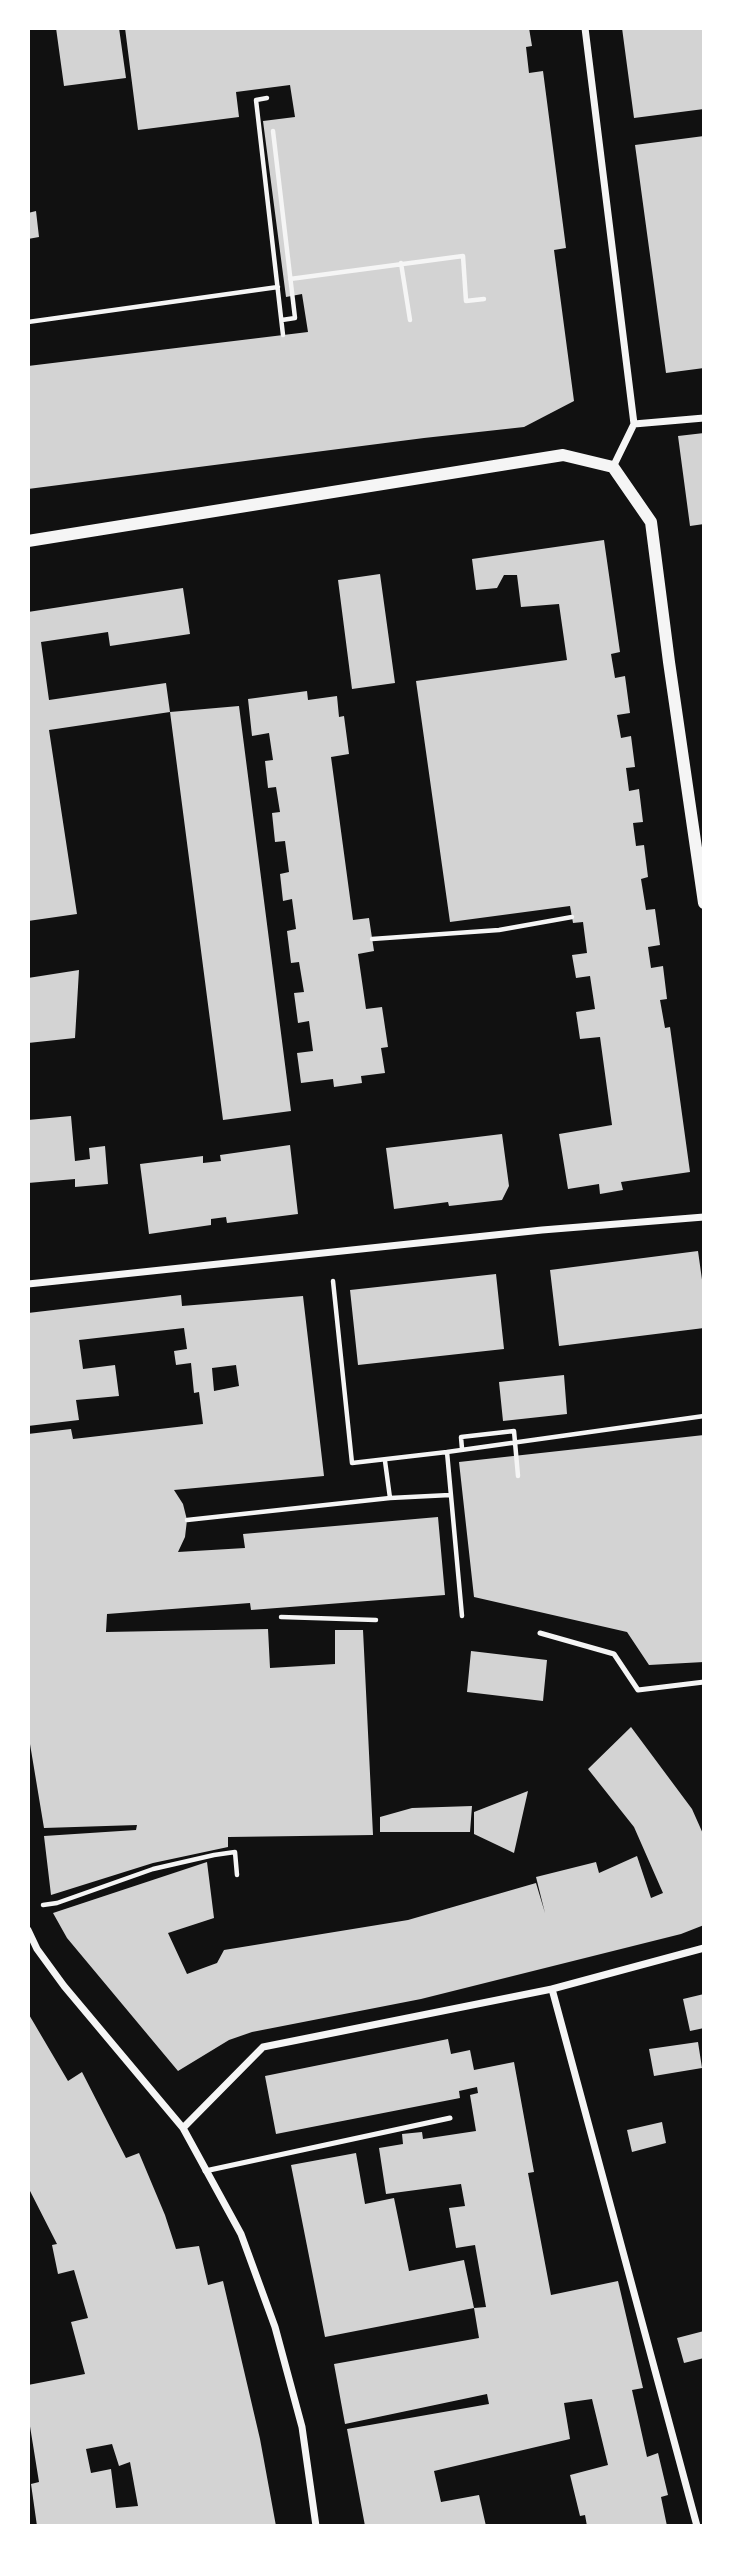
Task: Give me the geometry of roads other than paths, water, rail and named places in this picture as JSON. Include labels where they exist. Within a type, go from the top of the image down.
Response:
[{"type":"street","points":[[585,28],[634,424],[613,467]]},
{"type":"street","points":[[634,424],[704,418]]},
{"type":"street","points":[[28,541],[562,455],[613,467],[652,522],[704,903]]},
{"type":"street","points":[[28,1284],[542,1230],[704,1217]]},
{"type":"street","points":[[28,1930],[37,1948],[64,1986],[183,2128],[241,2234],[275,2327],[302,2427],[316,2526]]},
{"type":"street","points":[[28,1955],[37,1948]]},
{"type":"street","points":[[183,2128],[263,2048],[552,1989],[704,1948]]},
{"type":"street","points":[[552,1989],[697,2526]]},
{"type":"lane","points":[[540,1633],[614,1654],[638,1690],[704,1682]]},
{"type":"lane","points":[[205,2171],[450,2118]]}]
